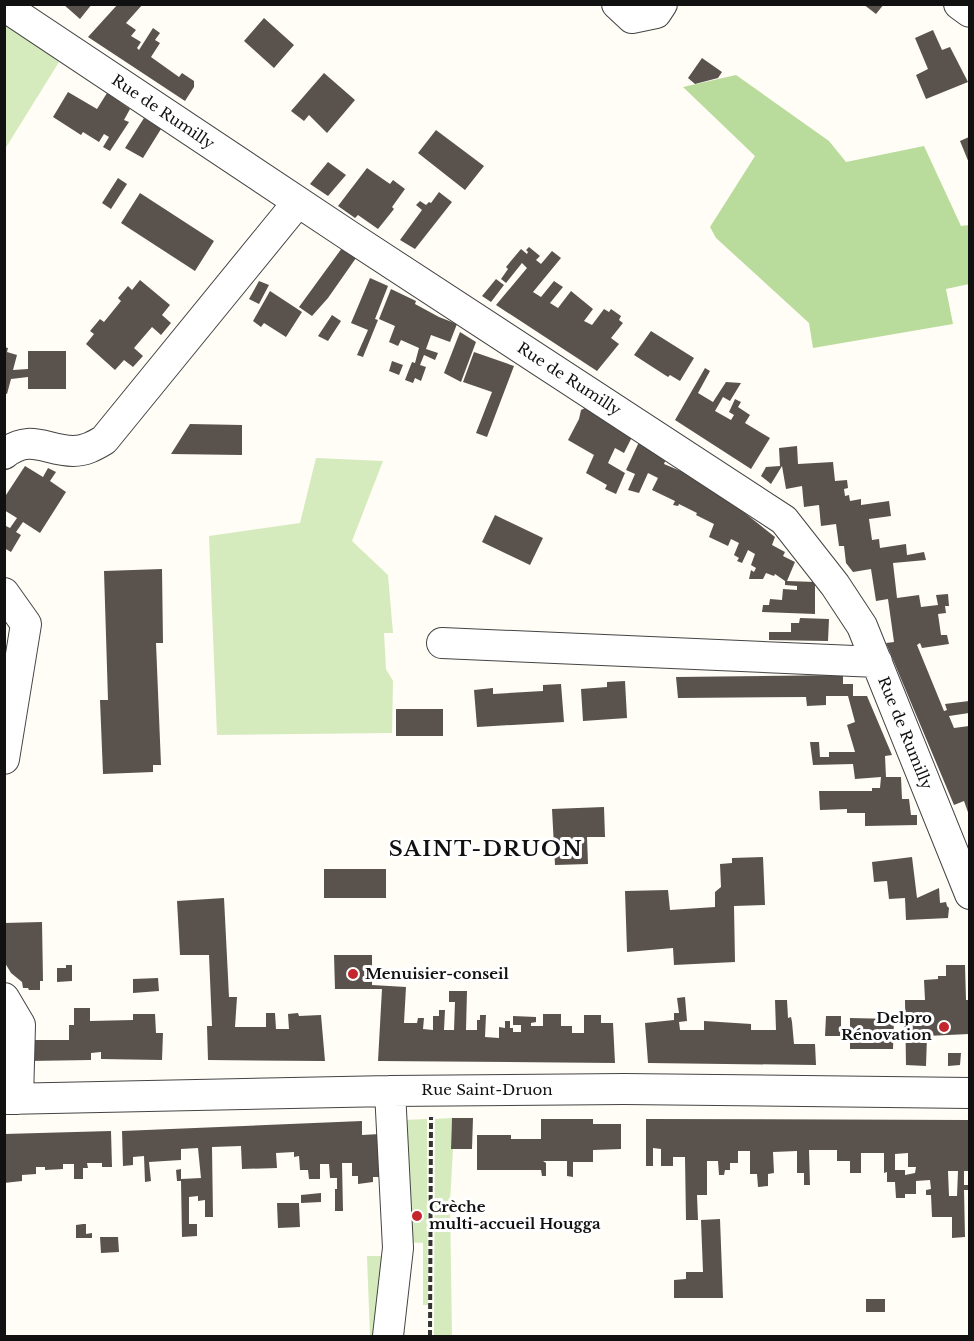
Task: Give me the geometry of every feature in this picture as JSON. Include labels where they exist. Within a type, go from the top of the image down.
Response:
[{"type":"street","points":[[617,4],[632,18],[656,13],[662,4]]},
{"type":"street","points":[[959,4],[969,12]]},
{"type":"street","name":"Rue de Rumilly","points":[[4,6],[298,202],[784,520],[836,585],[862,626],[969,894]]},
{"type":"street","points":[[4,454],[26,444],[38,443],[71,451],[92,447],[104,440],[298,202]]},
{"type":"street","points":[[4,593],[26,624],[4,759]]},
{"type":"street","points":[[442,643],[877,662]]},
{"type":"street","points":[[4,998],[20,1025],[11,1099]]},
{"type":"street","name":"Rue Saint-Druon","points":[[11,1099],[440,1090],[624,1089],[969,1093]]},
{"type":"street","points":[[388,1336],[398,1248],[390,1091]]},
{"type":"path","points":[[430,1336],[431,1111],[439,1111],[440,1090]]},
{"type":"green space","points":[[5,22],[59,62],[5,149]]},
{"type":"green space","points":[[736,75],[829,141],[846,162],[924,146],[961,226],[969,225],[969,284],[946,289],[953,324],[813,348],[809,323],[716,238],[710,227],[755,156],[683,87]]},
{"type":"green space","points":[[316,458],[383,461],[352,541],[388,575],[393,633],[384,633],[386,669],[393,681],[392,733],[217,735],[209,536],[300,523]]},
{"type":"green space","points":[[452,1118],[450,1202],[452,1336],[434,1336],[435,1119]]},
{"type":"green space","points":[[427,1119],[428,1305],[423,1305],[423,1243],[406,1242],[404,1120]]},
{"type":"green space","points":[[367,1256],[388,1256],[380,1336],[370,1336]]},
{"type":"building","points":[[63,4],[92,4],[80,19]]},
{"type":"building","points":[[118,4],[143,4],[126,23],[136,30],[131,36],[141,42],[137,48],[139,50],[153,28],[160,33],[155,40],[160,43],[151,57],[179,77],[182,73],[194,81],[194,87],[185,101],[88,37]]},
{"type":"building","points":[[863,4],[884,4],[876,14]]},
{"type":"building","points":[[264,18],[294,45],[274,68],[244,41]]},
{"type":"building","points":[[933,30],[942,50],[950,47],[968,82],[926,99],[916,75],[928,69],[915,38]]},
{"type":"building","points":[[702,58],[722,72],[718,78],[695,84],[688,78]]},
{"type":"building","points":[[324,73],[355,100],[327,133],[309,115],[304,121],[291,111]]},
{"type":"building","points":[[68,92],[97,109],[107,93],[130,109],[124,120],[129,122],[110,151],[103,147],[109,137],[104,134],[99,142],[83,132],[81,135],[53,117]]},
{"type":"building","points":[[144,118],[161,129],[143,158],[125,148]]},
{"type":"building","points":[[436,130],[484,166],[465,190],[418,153]]},
{"type":"building","points":[[969,137],[969,163],[960,141]]},
{"type":"building","points":[[328,162],[346,175],[328,196],[310,184]]},
{"type":"building","points":[[367,168],[390,184],[393,180],[405,189],[392,207],[394,209],[378,229],[358,215],[355,218],[338,206]]},
{"type":"building","points":[[118,178],[127,184],[111,209],[102,203]]},
{"type":"building","points":[[439,192],[452,202],[415,249],[400,240],[422,210],[416,205],[420,201],[426,205],[431,203]]},
{"type":"building","points":[[140,193],[214,241],[195,271],[121,223]]},
{"type":"building","points":[[529,247],[540,256],[536,260],[541,264],[552,251],[561,258],[533,292],[541,297],[554,281],[563,287],[550,303],[558,308],[571,291],[593,309],[584,321],[592,325],[604,309],[609,312],[611,309],[621,316],[619,320],[623,323],[611,338],[619,344],[597,371],[496,305],[527,268],[522,263],[506,283],[501,279],[508,269],[506,267],[521,249],[527,254],[526,250]]},
{"type":"building","points":[[342,248],[356,258],[328,298],[312,316],[299,307]]},
{"type":"building","points":[[370,278],[388,286],[375,319],[378,320],[363,357],[357,355],[368,330],[351,323]]},
{"type":"building","points":[[496,279],[504,285],[491,302],[482,296]]},
{"type":"building","points":[[140,280],[170,305],[162,315],[171,323],[161,335],[152,327],[134,348],[143,356],[133,367],[124,360],[115,370],[86,344],[94,334],[90,331],[100,319],[104,322],[121,301],[118,298],[128,286],[132,290]]},
{"type":"building","points":[[259,281],[269,285],[259,304],[249,299]]},
{"type":"building","points":[[391,289],[416,301],[415,304],[439,317],[457,324],[450,342],[431,335],[426,349],[438,353],[435,360],[424,355],[420,365],[426,367],[421,381],[415,378],[413,383],[405,380],[412,362],[415,363],[419,348],[401,340],[398,346],[389,342],[395,326],[379,319]]},
{"type":"building","points":[[270,291],[302,312],[286,337],[264,323],[261,327],[253,321]]},
{"type":"building","points":[[332,315],[341,321],[328,341],[318,336]]},
{"type":"building","points":[[651,331],[694,358],[680,381],[670,375],[668,377],[634,355]]},
{"type":"building","points":[[460,332],[476,342],[461,382],[444,373]]},
{"type":"building","points":[[4,347],[8,348],[7,352],[17,355],[13,370],[28,369],[28,351],[66,351],[66,389],[28,389],[28,377],[11,379],[7,394],[4,393]]},
{"type":"building","points":[[474,352],[514,366],[487,437],[476,433],[492,392],[463,382]]},
{"type":"building","points":[[392,361],[403,365],[399,375],[389,371]]},
{"type":"building","points":[[705,368],[710,371],[698,393],[713,402],[726,382],[741,383],[730,401],[723,397],[715,411],[731,420],[734,415],[729,412],[735,399],[741,402],[738,407],[750,415],[745,423],[770,438],[751,469],[675,420]]},
{"type":"building","points":[[587,407],[632,437],[624,453],[615,448],[608,463],[625,473],[616,494],[605,489],[607,485],[586,473],[594,455],[568,440],[581,410]]},
{"type":"building","points":[[190,424],[242,425],[242,455],[171,454]]},
{"type":"building","points":[[639,442],[666,459],[664,464],[684,471],[726,498],[775,537],[772,545],[785,552],[783,556],[795,562],[787,581],[815,582],[815,614],[762,612],[763,605],[769,605],[770,599],[782,600],[783,589],[797,590],[797,586],[785,585],[785,581],[775,574],[774,576],[766,573],[763,579],[749,579],[751,570],[754,572],[756,568],[751,565],[755,554],[748,550],[742,563],[737,561],[739,558],[734,555],[739,543],[731,539],[728,546],[709,537],[714,524],[679,504],[678,506],[673,505],[675,501],[652,490],[658,478],[648,473],[639,493],[628,490],[635,474],[626,470]]},
{"type":"building","points":[[797,446],[798,464],[833,462],[835,481],[847,480],[848,488],[844,489],[845,496],[849,495],[850,501],[861,499],[861,505],[889,501],[891,516],[869,519],[872,540],[879,539],[880,548],[906,544],[907,555],[924,552],[926,560],[893,563],[897,598],[919,595],[921,607],[938,605],[936,595],[948,594],[949,606],[945,606],[946,613],[938,614],[941,635],[947,635],[949,644],[922,648],[920,643],[917,645],[944,711],[947,710],[945,704],[969,701],[969,713],[949,716],[954,728],[969,726],[969,815],[964,801],[954,805],[886,643],[894,642],[888,599],[876,601],[871,569],[853,572],[846,563],[844,546],[839,546],[836,524],[821,526],[819,505],[804,507],[802,486],[786,489],[782,466],[771,484],[761,476],[766,467],[780,466],[779,448]]},
{"type":"building","points":[[25,466],[43,477],[48,468],[56,472],[50,481],[66,492],[40,533],[23,522],[16,532],[21,535],[11,552],[4,548],[4,525],[10,528],[17,518],[4,510],[4,498]]},
{"type":"building","points":[[495,515],[543,538],[530,565],[482,542]]},
{"type":"building","points":[[162,569],[163,643],[156,643],[161,765],[153,765],[153,772],[103,774],[100,700],[108,700],[104,571]]},
{"type":"building","points":[[800,618],[829,619],[828,641],[769,640],[769,632],[791,632],[791,623],[799,623]]},
{"type":"building","points":[[843,675],[843,684],[853,684],[853,696],[867,696],[892,755],[885,756],[886,777],[901,777],[902,799],[909,799],[911,815],[917,815],[917,825],[865,826],[865,813],[847,813],[847,809],[820,810],[819,791],[872,791],[872,788],[880,788],[881,777],[855,779],[853,764],[813,765],[810,742],[819,742],[820,757],[829,757],[829,752],[855,752],[847,725],[855,722],[848,696],[826,696],[826,705],[807,706],[806,697],[678,698],[676,677]]},
{"type":"building","points":[[625,681],[627,718],[583,721],[581,689],[607,687],[607,682]]},
{"type":"building","points":[[561,684],[564,722],[477,727],[474,690],[493,688],[493,694],[543,691],[543,685]]},
{"type":"building","points":[[396,709],[443,709],[443,736],[396,736]]},
{"type":"building","points":[[604,807],[605,837],[587,837],[588,864],[555,865],[552,809]]},
{"type":"building","points":[[763,857],[765,905],[734,906],[735,962],[674,965],[673,948],[627,952],[625,891],[668,890],[670,910],[715,907],[715,892],[721,887],[720,864],[732,863],[732,858]]},
{"type":"building","points":[[912,857],[917,898],[939,888],[940,903],[946,902],[949,908],[948,918],[906,920],[905,898],[889,899],[887,881],[874,882],[872,862]]},
{"type":"building","points":[[324,869],[386,869],[386,898],[324,898]]},
{"type":"building","points":[[224,898],[229,997],[237,997],[235,1027],[266,1027],[266,1013],[275,1013],[276,1029],[289,1029],[288,1014],[321,1015],[325,1061],[208,1060],[207,1026],[212,1026],[209,955],[180,955],[177,901]]},
{"type":"building","points":[[42,922],[43,981],[40,981],[40,990],[29,990],[23,988],[22,982],[11,973],[5,963],[4,923]]},
{"type":"building","points":[[334,955],[372,955],[372,985],[406,987],[404,1023],[417,1023],[418,1018],[424,1018],[423,1029],[433,1030],[433,1016],[439,1016],[439,1010],[445,1010],[444,1030],[454,1030],[455,1002],[449,1002],[449,991],[467,991],[466,1030],[477,1030],[477,1020],[480,1020],[480,1015],[486,1015],[485,1037],[499,1038],[499,1027],[505,1028],[505,1021],[510,1021],[510,1028],[513,1028],[513,1032],[521,1032],[521,1025],[513,1025],[513,1016],[536,1017],[536,1022],[531,1023],[531,1026],[543,1026],[543,1014],[561,1014],[561,1026],[572,1026],[572,1033],[584,1033],[584,1015],[601,1015],[601,1023],[613,1023],[615,1063],[378,1061],[382,989],[335,989]]},
{"type":"building","points":[[66,965],[72,965],[72,981],[57,982],[57,968],[66,968]]},
{"type":"building","points":[[946,965],[965,965],[966,1000],[969,1000],[969,1034],[927,1036],[926,1066],[906,1065],[905,1000],[925,1000],[924,980],[946,976]]},
{"type":"building","points":[[158,978],[159,991],[133,993],[133,979]]},
{"type":"building","points":[[685,997],[687,1021],[679,1022],[680,1030],[704,1030],[704,1021],[751,1024],[751,1030],[776,1030],[775,1000],[787,1000],[788,1018],[791,1017],[794,1044],[815,1044],[816,1065],[648,1063],[645,1023],[674,1020],[674,1013],[679,1013],[677,998]]},
{"type":"building","points":[[74,1008],[90,1008],[90,1021],[133,1020],[133,1014],[155,1014],[156,1033],[163,1033],[162,1060],[101,1059],[101,1052],[91,1053],[91,1060],[27,1061],[26,1040],[69,1040],[69,1025],[74,1025]]},
{"type":"building","points":[[826,1016],[841,1016],[841,1036],[825,1036]]},
{"type":"building","points":[[850,1018],[894,1019],[893,1049],[850,1049]]},
{"type":"building","points":[[948,1053],[961,1053],[960,1065],[948,1066]]},
{"type":"building","points":[[452,1118],[473,1118],[472,1149],[451,1149]]},
{"type":"building","points":[[541,1119],[593,1119],[593,1124],[621,1124],[621,1149],[593,1150],[593,1162],[573,1162],[573,1177],[567,1176],[567,1161],[543,1161],[546,1163],[546,1176],[542,1176],[541,1170],[477,1170],[477,1135],[511,1135],[511,1139],[541,1139]]},
{"type":"building","points":[[646,1119],[969,1120],[969,1171],[964,1171],[964,1185],[968,1185],[968,1190],[964,1190],[965,1237],[952,1238],[952,1217],[932,1217],[931,1195],[926,1195],[926,1190],[931,1189],[930,1180],[916,1181],[916,1194],[905,1194],[905,1198],[896,1198],[895,1182],[887,1182],[887,1172],[884,1173],[884,1153],[861,1153],[861,1173],[850,1173],[850,1161],[837,1161],[837,1150],[809,1150],[810,1185],[804,1185],[804,1173],[797,1173],[797,1151],[773,1152],[774,1173],[768,1174],[768,1186],[758,1187],[757,1174],[750,1174],[750,1151],[738,1151],[738,1163],[730,1163],[730,1170],[725,1170],[724,1175],[719,1175],[718,1161],[707,1161],[707,1195],[697,1195],[698,1220],[686,1220],[685,1157],[673,1157],[673,1166],[661,1166],[661,1149],[653,1148],[653,1166],[646,1166]],"holes":[[[908,1153],[908,1167],[916,1167],[915,1173],[905,1175],[905,1170],[895,1170],[895,1154]],[[948,1171],[958,1171],[957,1196],[949,1196]]]},
{"type":"building","points":[[362,1121],[362,1135],[380,1134],[383,1177],[373,1177],[373,1182],[358,1184],[358,1176],[352,1176],[352,1163],[342,1163],[343,1211],[335,1211],[337,1178],[330,1178],[329,1164],[320,1164],[320,1179],[309,1179],[308,1170],[300,1170],[299,1156],[294,1157],[294,1152],[276,1153],[277,1168],[242,1169],[241,1146],[212,1147],[213,1217],[205,1217],[205,1200],[198,1201],[198,1196],[189,1197],[189,1224],[197,1224],[197,1236],[182,1237],[181,1181],[177,1181],[176,1170],[181,1169],[181,1179],[201,1178],[198,1148],[181,1149],[181,1160],[149,1162],[151,1181],[145,1182],[144,1156],[133,1157],[133,1165],[123,1166],[122,1131]]},
{"type":"building","points":[[111,1131],[112,1167],[102,1167],[102,1163],[87,1163],[88,1168],[83,1168],[83,1179],[74,1179],[74,1164],[63,1164],[63,1169],[45,1170],[45,1167],[36,1167],[36,1174],[22,1175],[22,1181],[4,1183],[4,1134]]},
{"type":"building","points":[[321,1193],[321,1202],[301,1203],[301,1195]]},
{"type":"building","points":[[277,1203],[299,1203],[300,1227],[278,1228]]},
{"type":"building","points":[[720,1219],[723,1298],[674,1298],[674,1280],[686,1279],[686,1272],[703,1272],[701,1220]]},
{"type":"building","points":[[86,1224],[86,1234],[92,1233],[92,1238],[76,1238],[76,1225]]},
{"type":"building","points":[[100,1237],[118,1237],[119,1252],[101,1253]]},
{"type":"building","points":[[866,1299],[885,1299],[885,1312],[866,1312]]},
{"type":"place","name":"Menuisier-conseil","points":[[353,974]]},
{"type":"place","name":"Delpro Rénovation","points":[[944,1027]]},
{"type":"place","name":"Crèche multi-accueil Hougga","points":[[417,1216]]},
{"type":"district","name":"SAINT-DRUON","points":[[486,849]]}]
